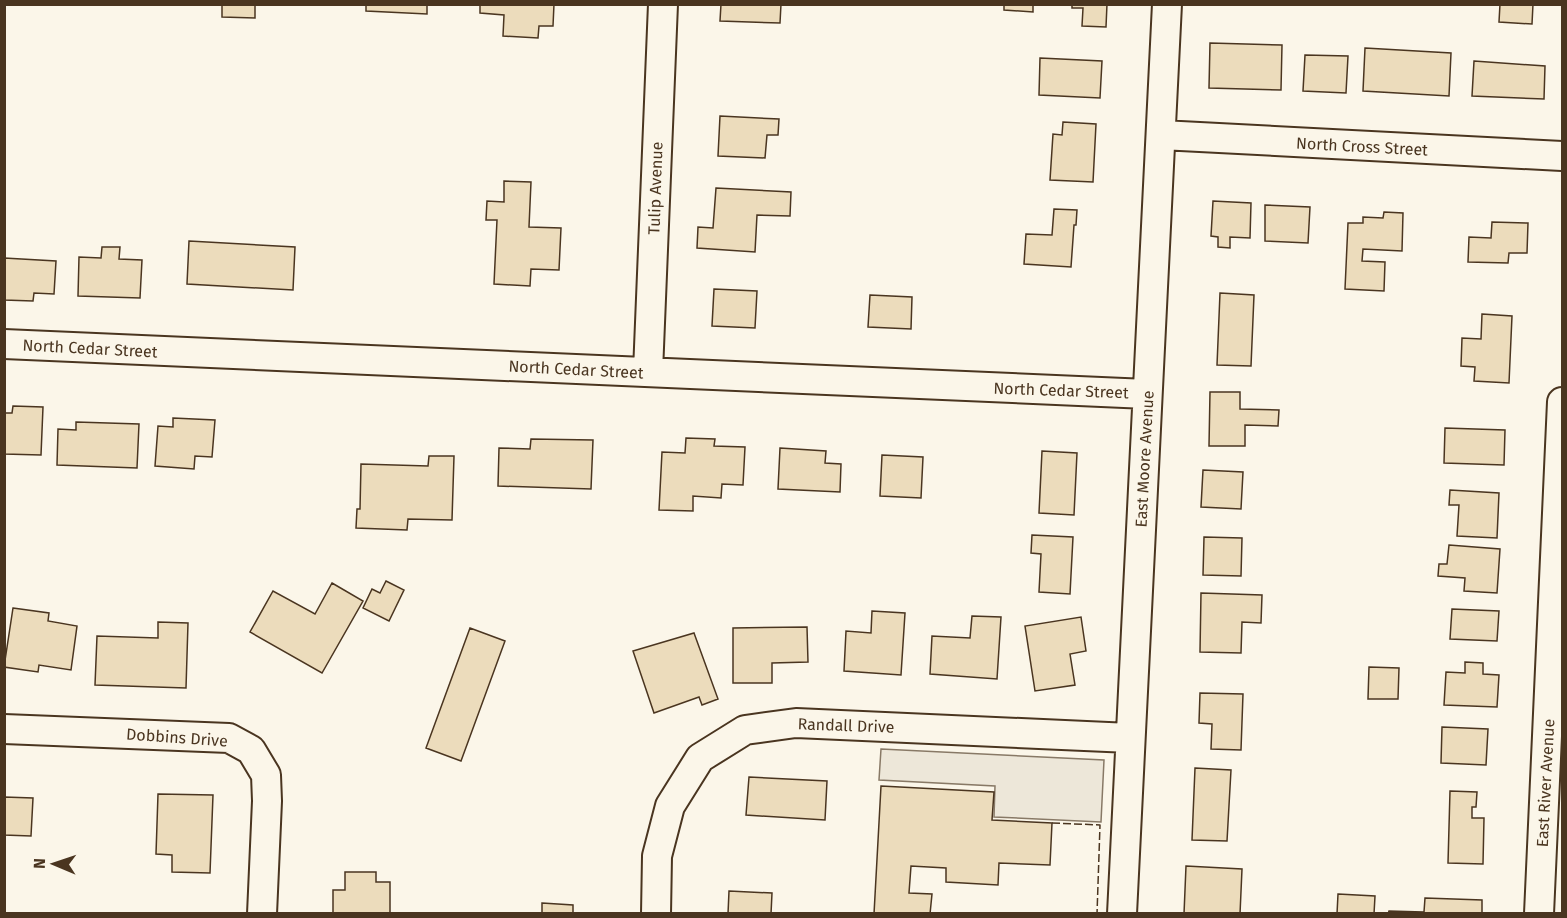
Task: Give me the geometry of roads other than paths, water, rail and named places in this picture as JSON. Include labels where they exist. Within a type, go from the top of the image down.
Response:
[{"type":"street","name":"Tulip Avenue","points":[[648,372],[663,4]]},
{"type":"street","name":"East Moore Avenue","points":[[1122,914],[1167,4]]},
{"type":"street","name":"North Cross Street","points":[[1161,135],[1563,156]]},
{"type":"street","name":"North Cedar Street","points":[[4,344],[1147,394]]},
{"type":"street","name":"East River Avenue","points":[[1539,914],[1563,402]]},
{"type":"street","name":"Randall Drive","points":[[656,914],[657,855],[670,806],[700,758],[745,730],[796,723],[1130,738]]},
{"type":"street","name":"Dobbins Drive","points":[[4,729],[228,738],[250,750],[266,775],[262,914]]}]
